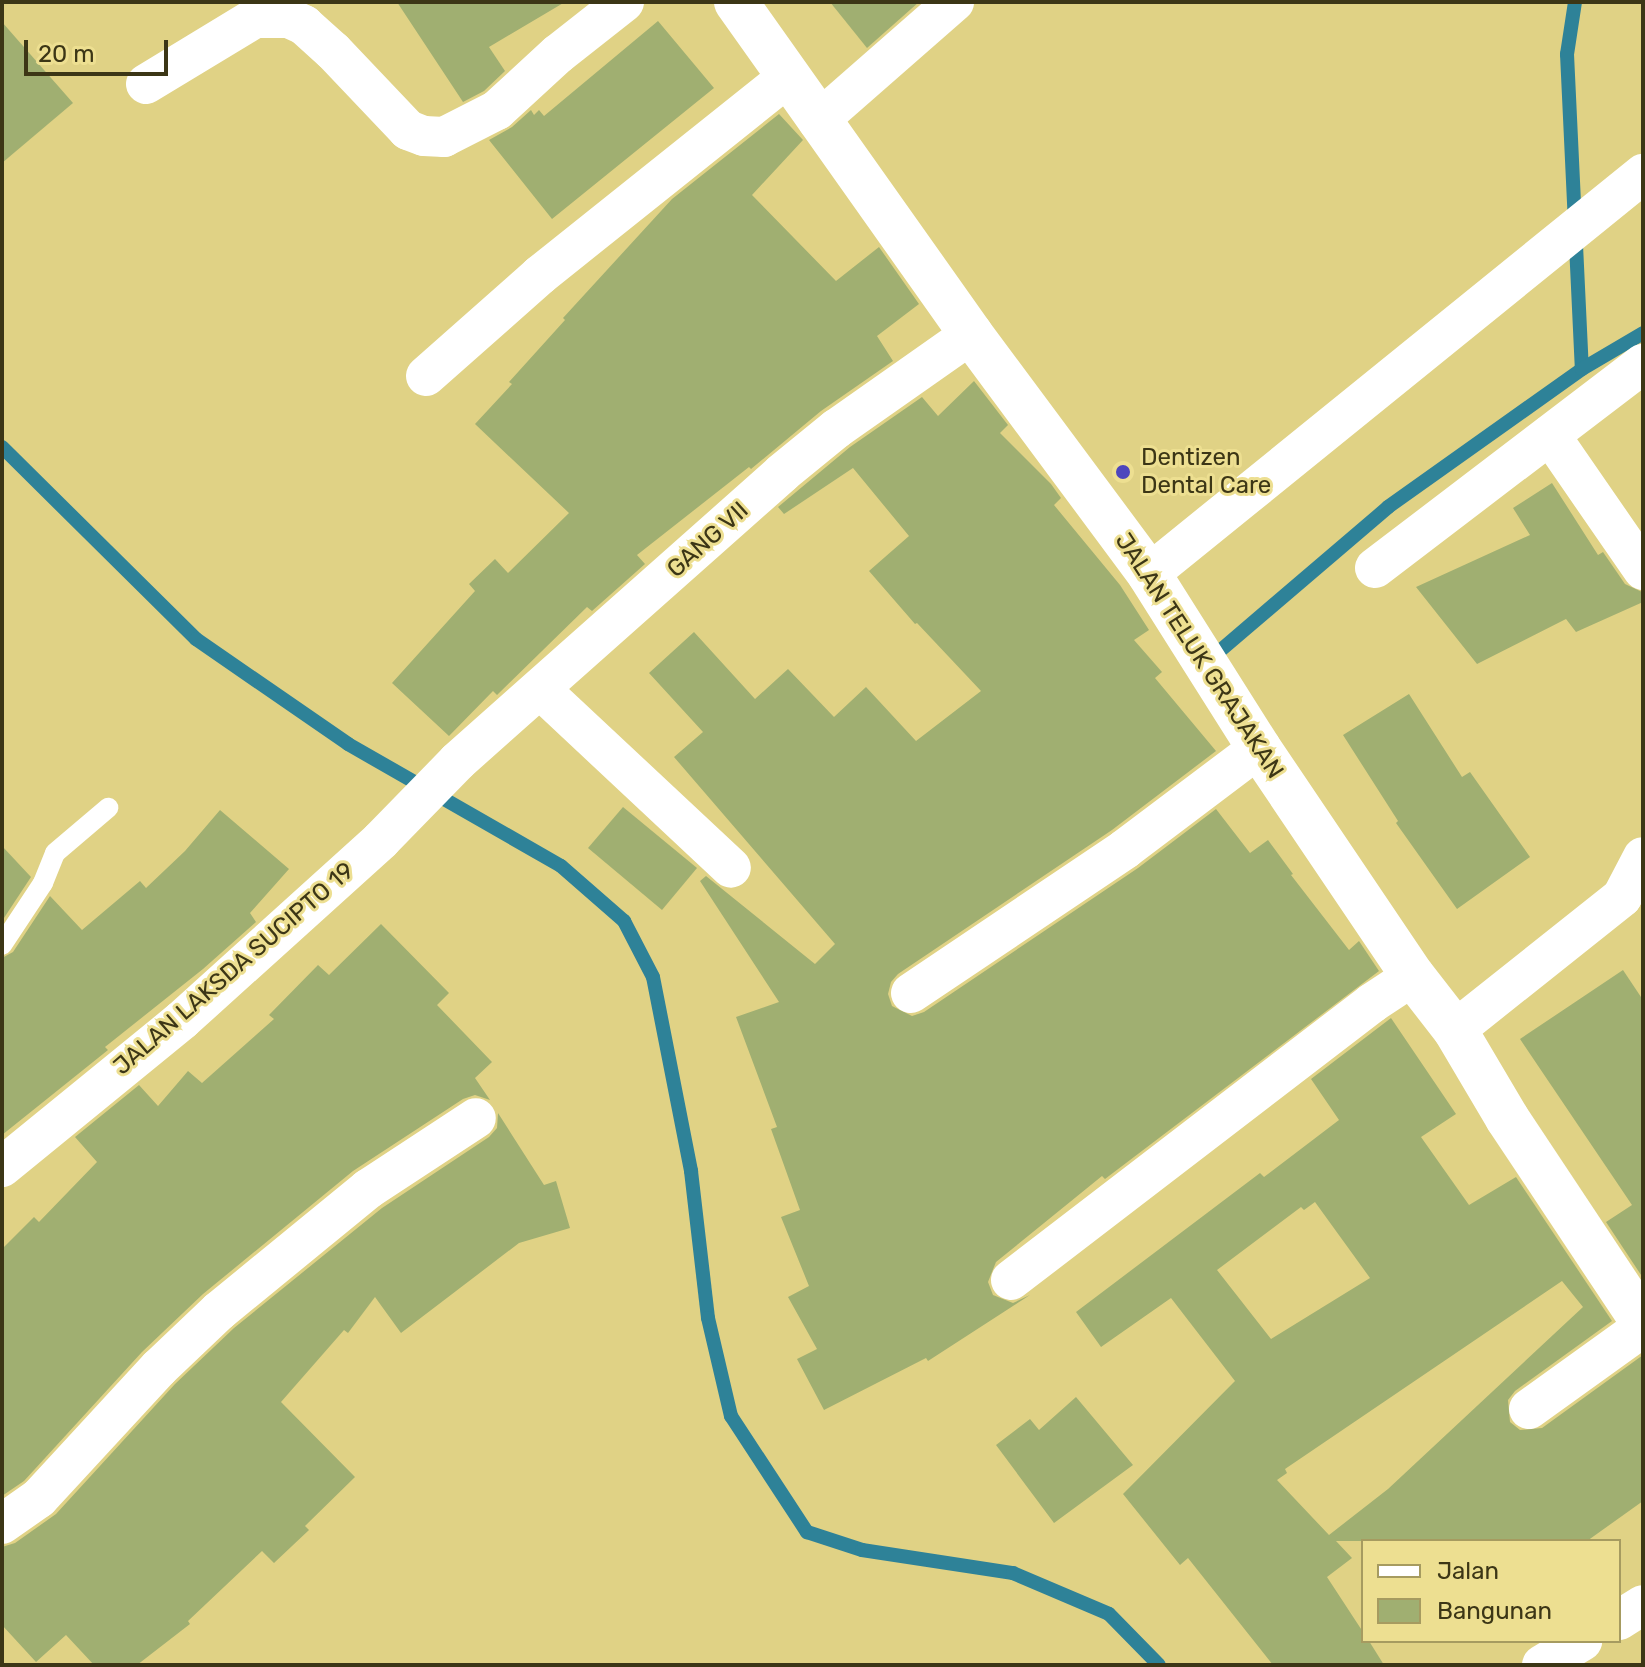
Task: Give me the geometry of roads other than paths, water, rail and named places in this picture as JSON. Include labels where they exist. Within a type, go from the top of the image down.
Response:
[{"type":"street","points":[[146,84],[255,18],[289,18],[304,25],[333,51],[408,130],[424,136],[444,137],[497,110],[558,54],[624,2]]},
{"type":"street","name":"JALAN TELUK GRAJAKAN","points":[[736,2],[971,334],[1149,574],[1259,748],[1413,976],[1455,1030],[1507,1118],[1643,1325]]},
{"type":"street","points":[[818,121],[954,2]]},
{"type":"street","points":[[426,376],[540,275],[788,77]]},
{"type":"street","points":[[1149,574],[1643,174]]},
{"type":"street","name":"GANG VII","points":[[458,761],[782,473],[836,429],[971,334]]},
{"type":"street","points":[[1375,568],[1643,364]]},
{"type":"street","points":[[1550,435],[1643,570]]},
{"type":"street","points":[[541,690],[731,868]]},
{"type":"street","points":[[911,993],[1125,849],[1259,748]]},
{"type":"street","name":"JALAN LAKSDA SUCIPTO 19","points":[[2,1167],[182,1020],[381,840],[458,761]]},
{"type":"street","points":[[1455,1030],[1622,897],[1643,857]]},
{"type":"street","points":[[1011,1280],[1372,1003],[1413,976]]},
{"type":"street","points":[[2,1524],[39,1498],[159,1368],[219,1311],[368,1189],[476,1118]]},
{"type":"street","points":[[1529,1409],[1643,1325]]},
{"type":"street","points":[[1621,1619],[1643,1605]]},
{"type":"street","points":[[1542,1665],[1579,1643]]},
{"type":"lane","points":[[2,945],[43,883],[55,853],[108,808]]},
{"type":"waterway","points":[[1575,2],[1567,54],[1582,369]]},
{"type":"waterway","points":[[1215,655],[1388,507],[1582,369],[1643,333]]},
{"type":"waterway","points":[[2,447],[196,639],[348,744],[561,866],[624,921],[653,977],[691,1171],[708,1318],[731,1416],[807,1532],[862,1550],[1013,1573],[1109,1614],[1159,1665]]},
{"type":"place","name":"Dentizen Dental Care","points":[[1123,472]]}]
